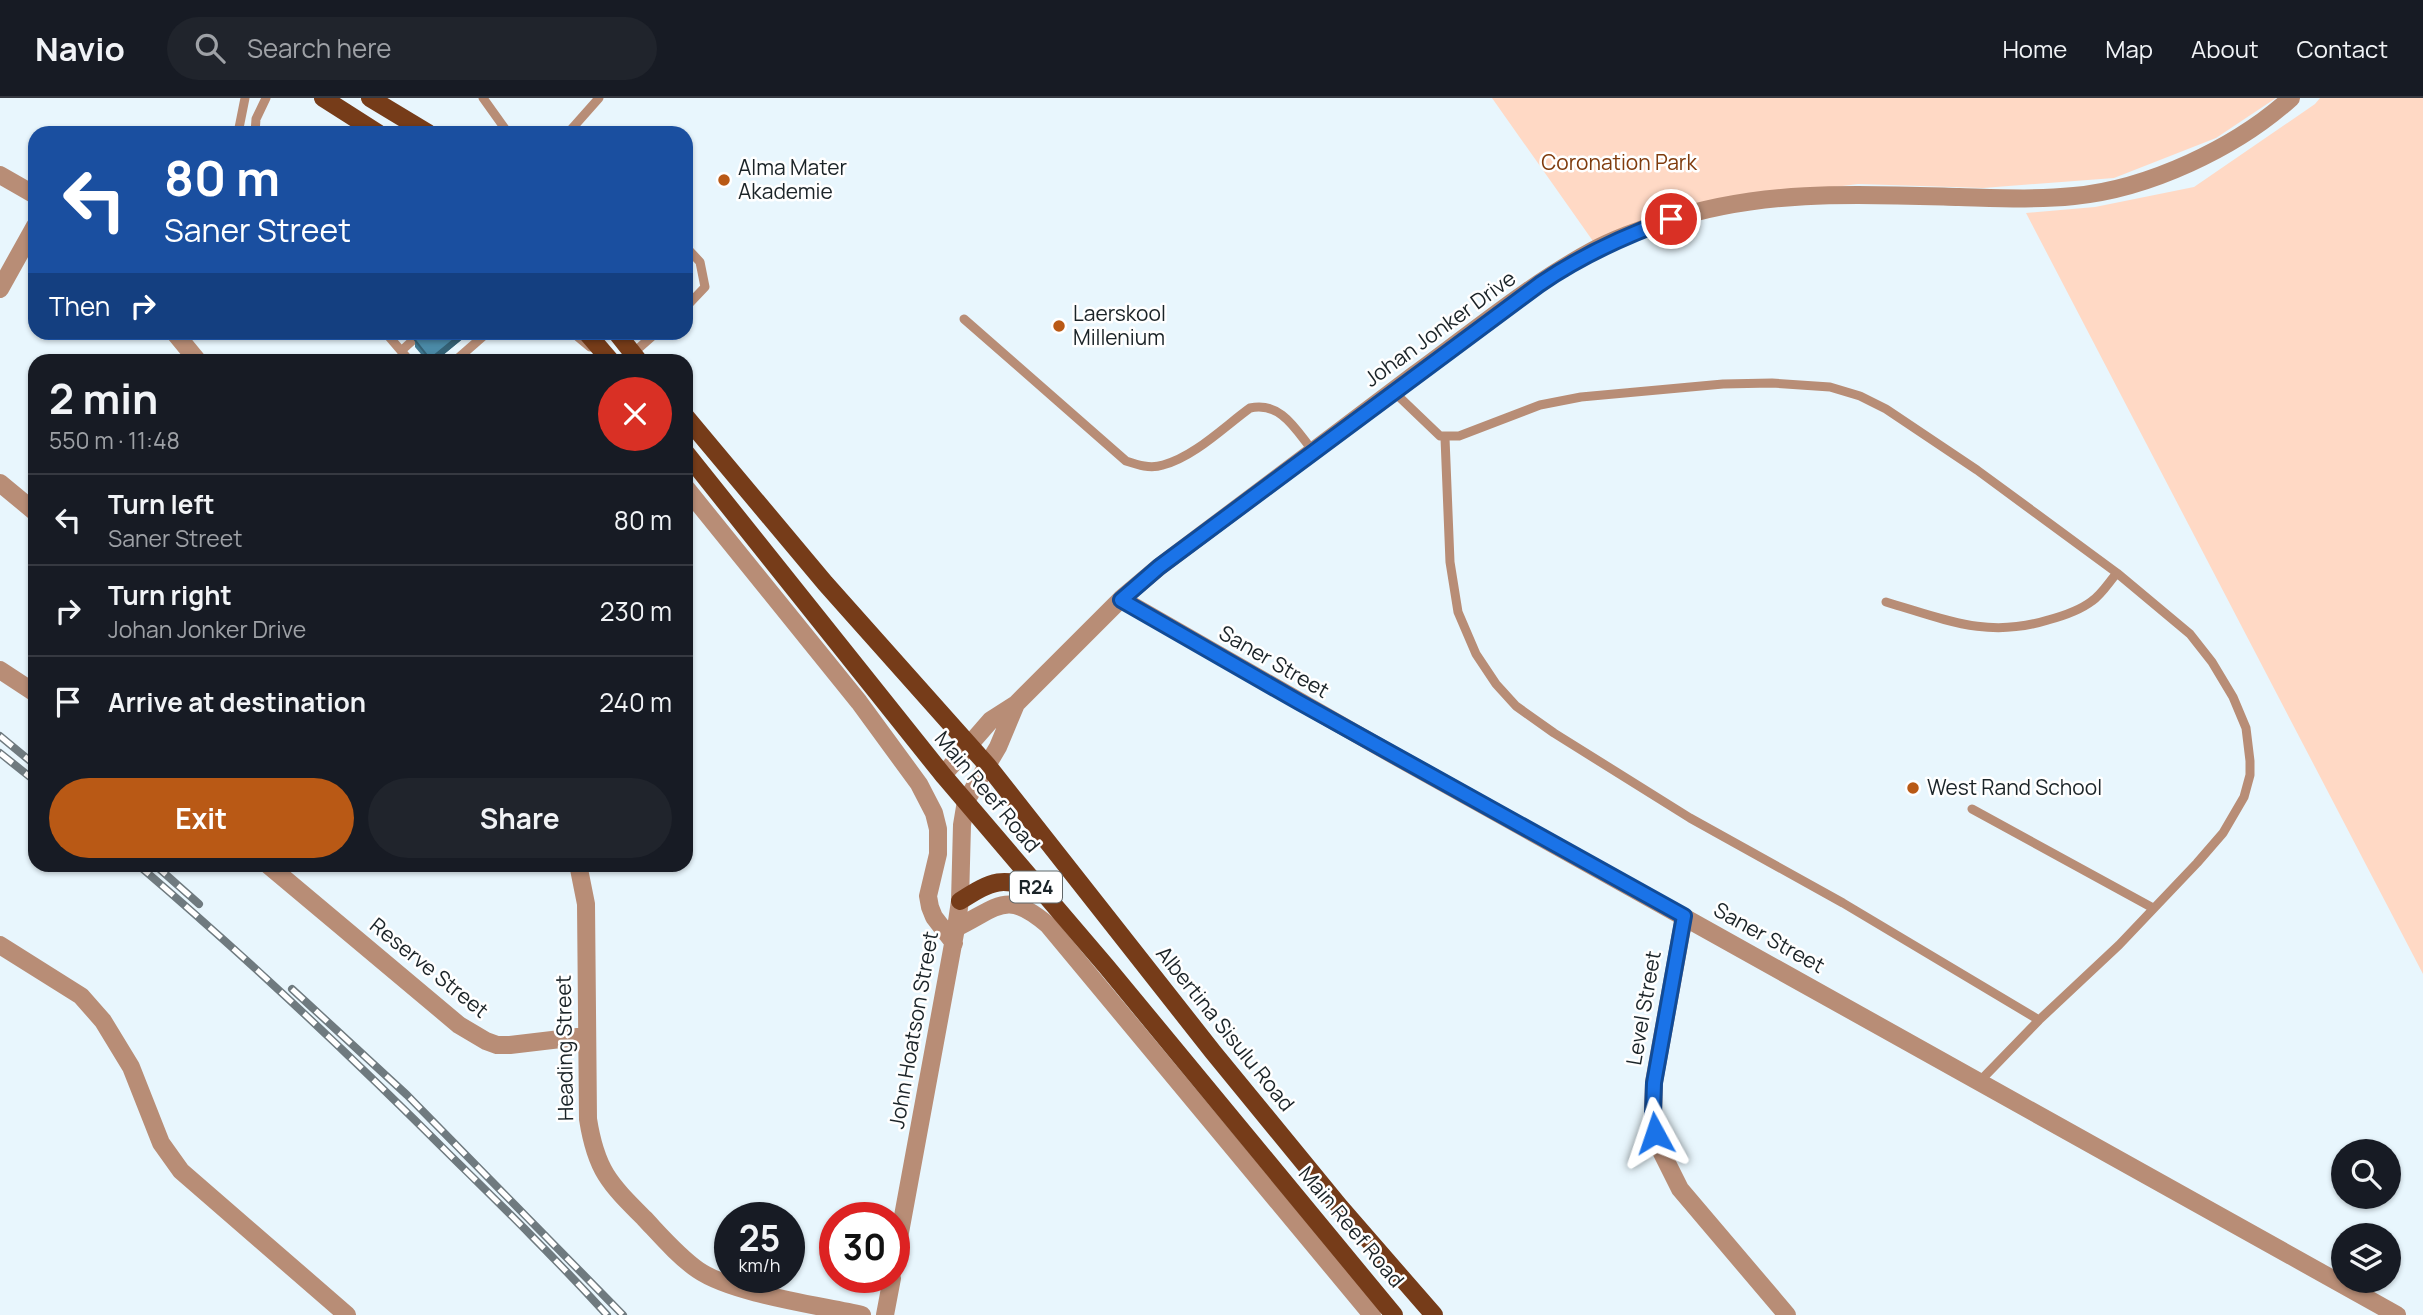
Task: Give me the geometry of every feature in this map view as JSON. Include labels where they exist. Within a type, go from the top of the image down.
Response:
[{"type":"main road","points":[[323,98],[367,126]]},
{"type":"main road","points":[[370,98],[416,126]]},
{"type":"main road","points":[[593,340],[604,354]]},
{"type":"main road","points":[[622,340],[633,354]]},
{"type":"main road","name":"Main Reef Road","points":[[693,425],[825,583],[988,766]]},
{"type":"main road","name":"Main Reef Road","points":[[693,462],[943,775],[1039,891],[1106,966],[1394,1315]]},
{"type":"main road","name":"Albertina Sisulu Road","points":[[988,766],[1213,1052],[1340,1207],[1434,1315]]},
{"type":"main road","points":[[960,901],[996,882],[1018,882],[1039,891]]},
{"type":"street","name":"Johan Jonker Drive","points":[[943,775],[990,720],[1016,704],[1121,600],[1159,567],[1528,292],[1592,250],[1671,219],[1752,201],[1815,195],[2035,198],[2087,194],[2146,181],[2208,153],[2245,133],[2291,98]]},
{"type":"street","points":[[0,175],[28,191]]},
{"type":"street","points":[[0,289],[28,239]]},
{"type":"street","points":[[181,340],[192,354]]},
{"type":"street","points":[[0,482],[28,506]]},
{"type":"street","points":[[693,497],[859,702],[919,784],[934,813],[938,829],[938,854],[929,896],[933,917],[955,936],[1003,905],[1014,903],[1024,906],[1048,925],[1372,1315]]},
{"type":"street","name":"Saner Street","points":[[1121,600],[2396,1315]]},
{"type":"street","points":[[0,670],[28,688]]},
{"type":"street","name":"Johan Jonker Drive","points":[[966,802],[988,766],[1016,704]]},
{"type":"street","name":"John Hoatson Street","points":[[906,1202],[955,936],[960,901],[962,825],[966,802]]},
{"type":"street","name":"Reserve Street","points":[[277,872],[459,1025],[486,1041],[510,1045],[586,1036]]},
{"type":"street","name":"Heading Street","points":[[580,872],[586,904],[588,1119],[597,1160],[616,1190],[699,1271],[737,1287],[862,1315]]},
{"type":"street","name":"Level Street","points":[[1684,916],[1654,1083],[1653,1113],[1657,1143],[1680,1189],[1787,1315]]},
{"type":"street","points":[[0,945],[81,996],[116,1041],[140,1087],[162,1143],[181,1171],[347,1315]]},
{"type":"street","points":[[885,1315],[889,1293]]},
{"type":"lane","points":[[241,126],[245,98]]},
{"type":"lane","points":[[255,126],[266,98]]},
{"type":"lane","points":[[483,98],[503,126]]},
{"type":"lane","points":[[574,126],[599,98]]},
{"type":"lane","points":[[693,254],[701,262],[705,284],[693,300]]},
{"type":"lane","points":[[964,319],[1126,461],[1143,467],[1162,466],[1186,456],[1250,408],[1261,405],[1273,408],[1285,416],[1313,452]]},
{"type":"lane","points":[[392,340],[404,354]]},
{"type":"lane","points":[[401,351],[413,340]]},
{"type":"lane","points":[[463,354],[479,340]]},
{"type":"lane","points":[[583,340],[601,354]]},
{"type":"lane","points":[[638,354],[650,340]]},
{"type":"lane","points":[[460,341],[468,350]]},
{"type":"lane","points":[[1393,391],[1440,436],[1446,438],[1459,436],[1540,405],[1643,390],[1772,383],[1830,387],[1860,396],[1886,409],[1977,470],[2117,573],[2190,634],[2212,662],[2233,697],[2246,728],[2250,775],[2239,807],[2215,843],[2119,945],[2039,1020],[1980,1081]]},
{"type":"lane","points":[[1446,438],[1450,562],[1458,612],[1476,654],[1496,684],[1516,706],[1554,733],[1690,818],[1843,903],[2039,1020]]},
{"type":"lane","points":[[1886,602],[1968,626],[1989,629],[2018,628],[2078,610],[2094,600],[2117,573]]},
{"type":"lane","points":[[1972,808],[2153,908]]},
{"type":"green space","name":"Coronation Park","points":[[1492,98],[2276,98],[2216,138],[2114,178],[1983,188],[1858,184],[1678,207],[1595,244]]},
{"type":"green space","points":[[2320,98],[2423,98],[2423,974],[2026,213],[2095,207],[2194,187]]},
{"type":"building","points":[[415,340],[453,340],[436,354],[426,354]]},
{"type":"railway","points":[[0,736],[28,759]]},
{"type":"railway","points":[[0,753],[28,775]]},
{"type":"railway","points":[[146,872],[258,971],[413,1118],[607,1315]]},
{"type":"railway","points":[[163,872],[199,904]]},
{"type":"railway","points":[[292,989],[407,1095],[623,1315]]},
{"type":"place","name":"Alma Mater Akademie","points":[[724,180]]},
{"type":"place","name":"Laerskool Millenium","points":[[1059,326]]},
{"type":"place","name":"West Rand School","points":[[1913,788]]},
{"type":"route","points":[[1655,1133],[1652,1099],[1654,1083],[1684,916],[1121,600],[1159,567],[1540,284],[1592,250],[1671,219]]}]
